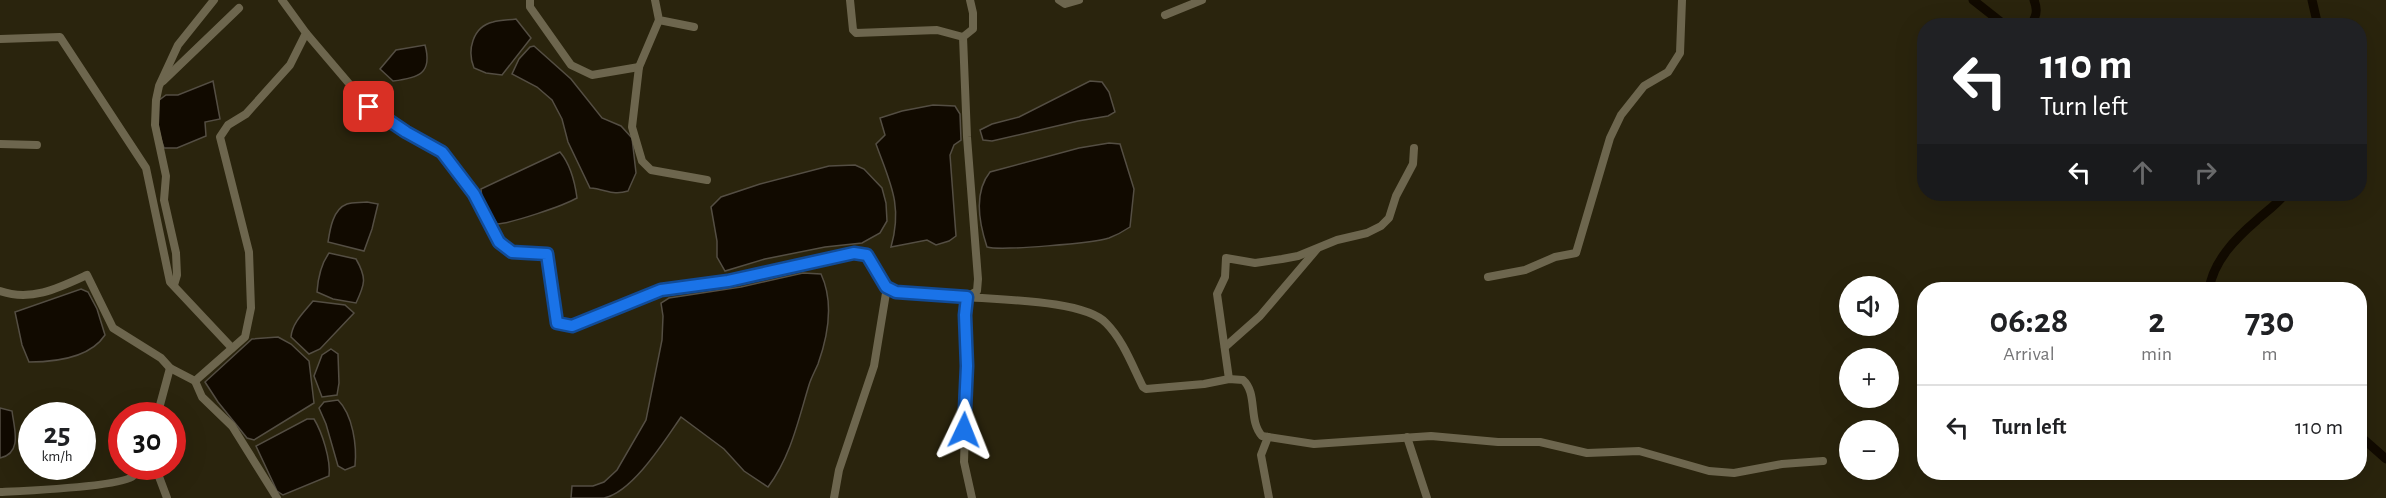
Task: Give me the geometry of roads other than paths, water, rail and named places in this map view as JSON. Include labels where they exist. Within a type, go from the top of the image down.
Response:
[{"type":"street","points":[[174,285],[177,275],[176,253],[165,200],[165,176],[155,125],[156,100],[159,86],[178,45],[214,0]]},
{"type":"street","points":[[282,0],[306,33],[369,107],[406,132],[442,152],[474,194],[499,242],[512,252],[547,254],[557,323],[572,326],[661,290],[728,281],[854,253],[867,255],[886,287],[896,292],[1070,306],[1099,317],[1108,324],[1122,345],[1146,389],[1204,384],[1228,379],[1243,380],[1246,382],[1255,425],[1262,436],[1314,444],[1431,436],[1540,442],[1587,453],[1639,451],[1715,472],[1734,473],[1782,464],[1823,461]]},
{"type":"street","points":[[530,0],[531,7],[571,65],[592,75],[639,68]]},
{"type":"street","points":[[655,0],[659,20],[639,68],[632,126],[642,161],[651,170],[707,180]]},
{"type":"street","points":[[850,0],[853,30],[856,33],[937,30],[963,37]]},
{"type":"street","points":[[963,37],[973,29],[970,0]]},
{"type":"street","points":[[1059,0],[1065,4],[1079,0]]},
{"type":"street","points":[[1165,15],[1202,0]]},
{"type":"street","points":[[1488,277],[1525,270],[1555,257],[1576,253],[1610,138],[1621,116],[1644,86],[1668,72],[1680,53],[1682,0]]},
{"type":"street","points":[[159,86],[239,8]]},
{"type":"street","points":[[659,20],[694,27]]},
{"type":"street","points":[[195,381],[245,338],[251,308],[249,252],[220,137],[228,125],[246,114],[290,65],[306,33]]},
{"type":"street","points":[[0,39],[60,37],[146,168],[170,282],[232,348]]},
{"type":"street","points":[[963,37],[964,92],[978,279],[977,291],[967,297]]},
{"type":"street","points":[[0,144],[37,145]]},
{"type":"street","points":[[1228,379],[1217,294],[1225,277],[1226,258],[1255,263],[1290,257],[1337,240],[1367,233],[1381,226],[1389,218],[1403,181],[1413,164],[1414,148]]},
{"type":"street","points":[[1225,347],[1260,315],[1318,248]]},
{"type":"street","points":[[0,291],[33,296],[87,276],[113,328],[161,358],[170,368],[195,381],[202,398],[232,426],[277,498]]},
{"type":"street","points":[[834,498],[839,470],[874,366],[886,287]]},
{"type":"street","points":[[967,297],[964,462],[972,498]]},
{"type":"street","points":[[161,402],[170,368]]},
{"type":"street","points":[[1268,437],[1261,455],[1269,498]]},
{"type":"street","points":[[1407,437],[1427,498]]},
{"type":"street","points":[[0,492],[42,490],[119,480]]},
{"type":"street","points":[[160,480],[167,498]]},
{"type":"waterway","points":[[1973,0],[1996,18]]},
{"type":"waterway","points":[[2034,0],[2035,18]]},
{"type":"waterway","points":[[2312,0],[2316,18]]},
{"type":"waterway","points":[[2210,282],[2220,260],[2241,234],[2278,201]]},
{"type":"waterway","points":[[2367,442],[2386,459]]}]
